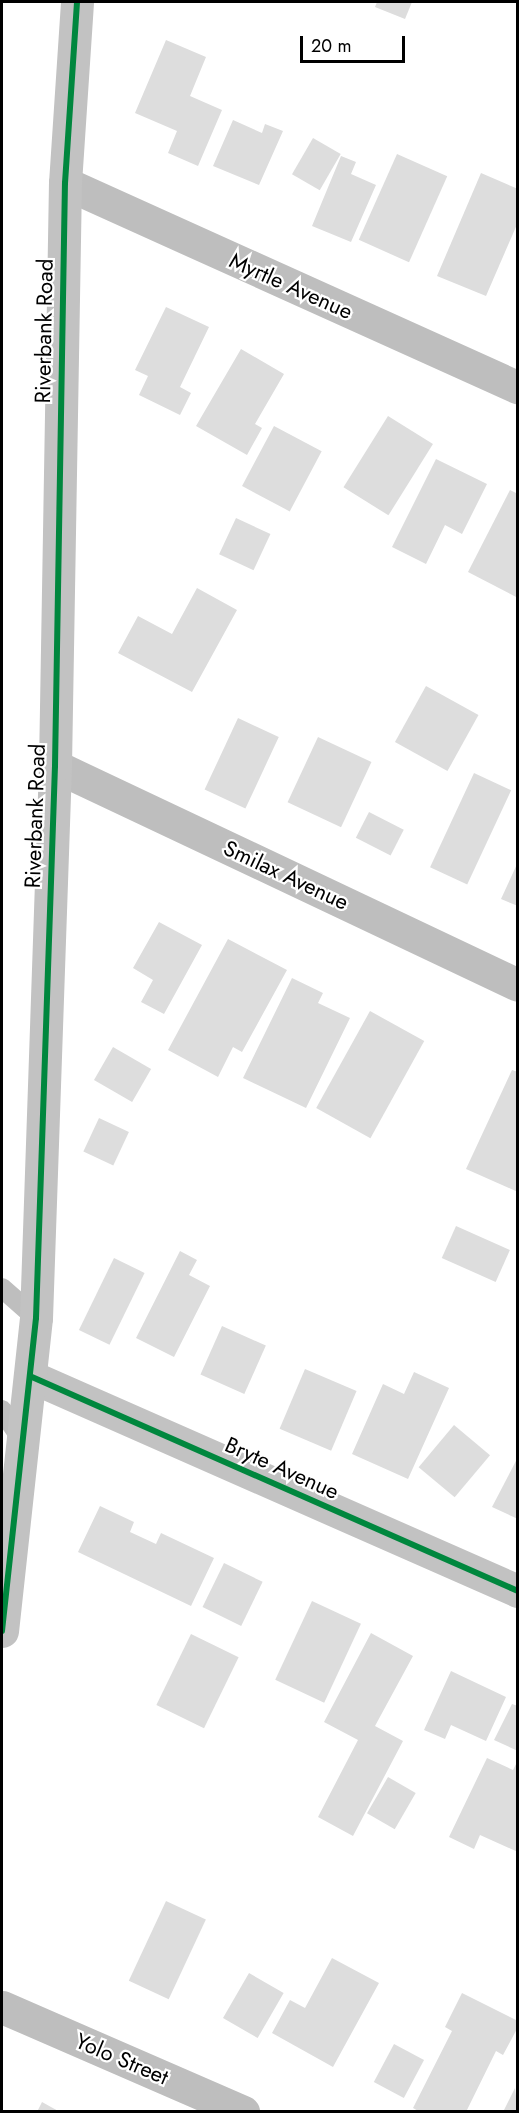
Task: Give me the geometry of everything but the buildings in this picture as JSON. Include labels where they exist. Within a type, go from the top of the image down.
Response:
[{"type":"street","name":"Riverbank Road","points":[[2,1631],[32,1377],[36,1318],[55,766],[65,183],[77,2]]},
{"type":"street","name":"Myrtle Avenue","points":[[65,183],[518,388]]},
{"type":"street","name":"Smilax Avenue","points":[[55,766],[518,985]]},
{"type":"street","name":"Bryte Avenue","points":[[32,1377],[518,1591]]},
{"type":"street","name":"Yolo Street","points":[[2,2007],[243,2112]]},
{"type":"lane","points":[[2,1288],[36,1318]]},
{"type":"lane","points":[[2,1410],[24,1442]]},
{"type":"cycle path","points":[[2,1631],[36,1318],[55,766],[65,183],[77,2]]},
{"type":"cycle path","points":[[32,1377],[518,1591]]}]
